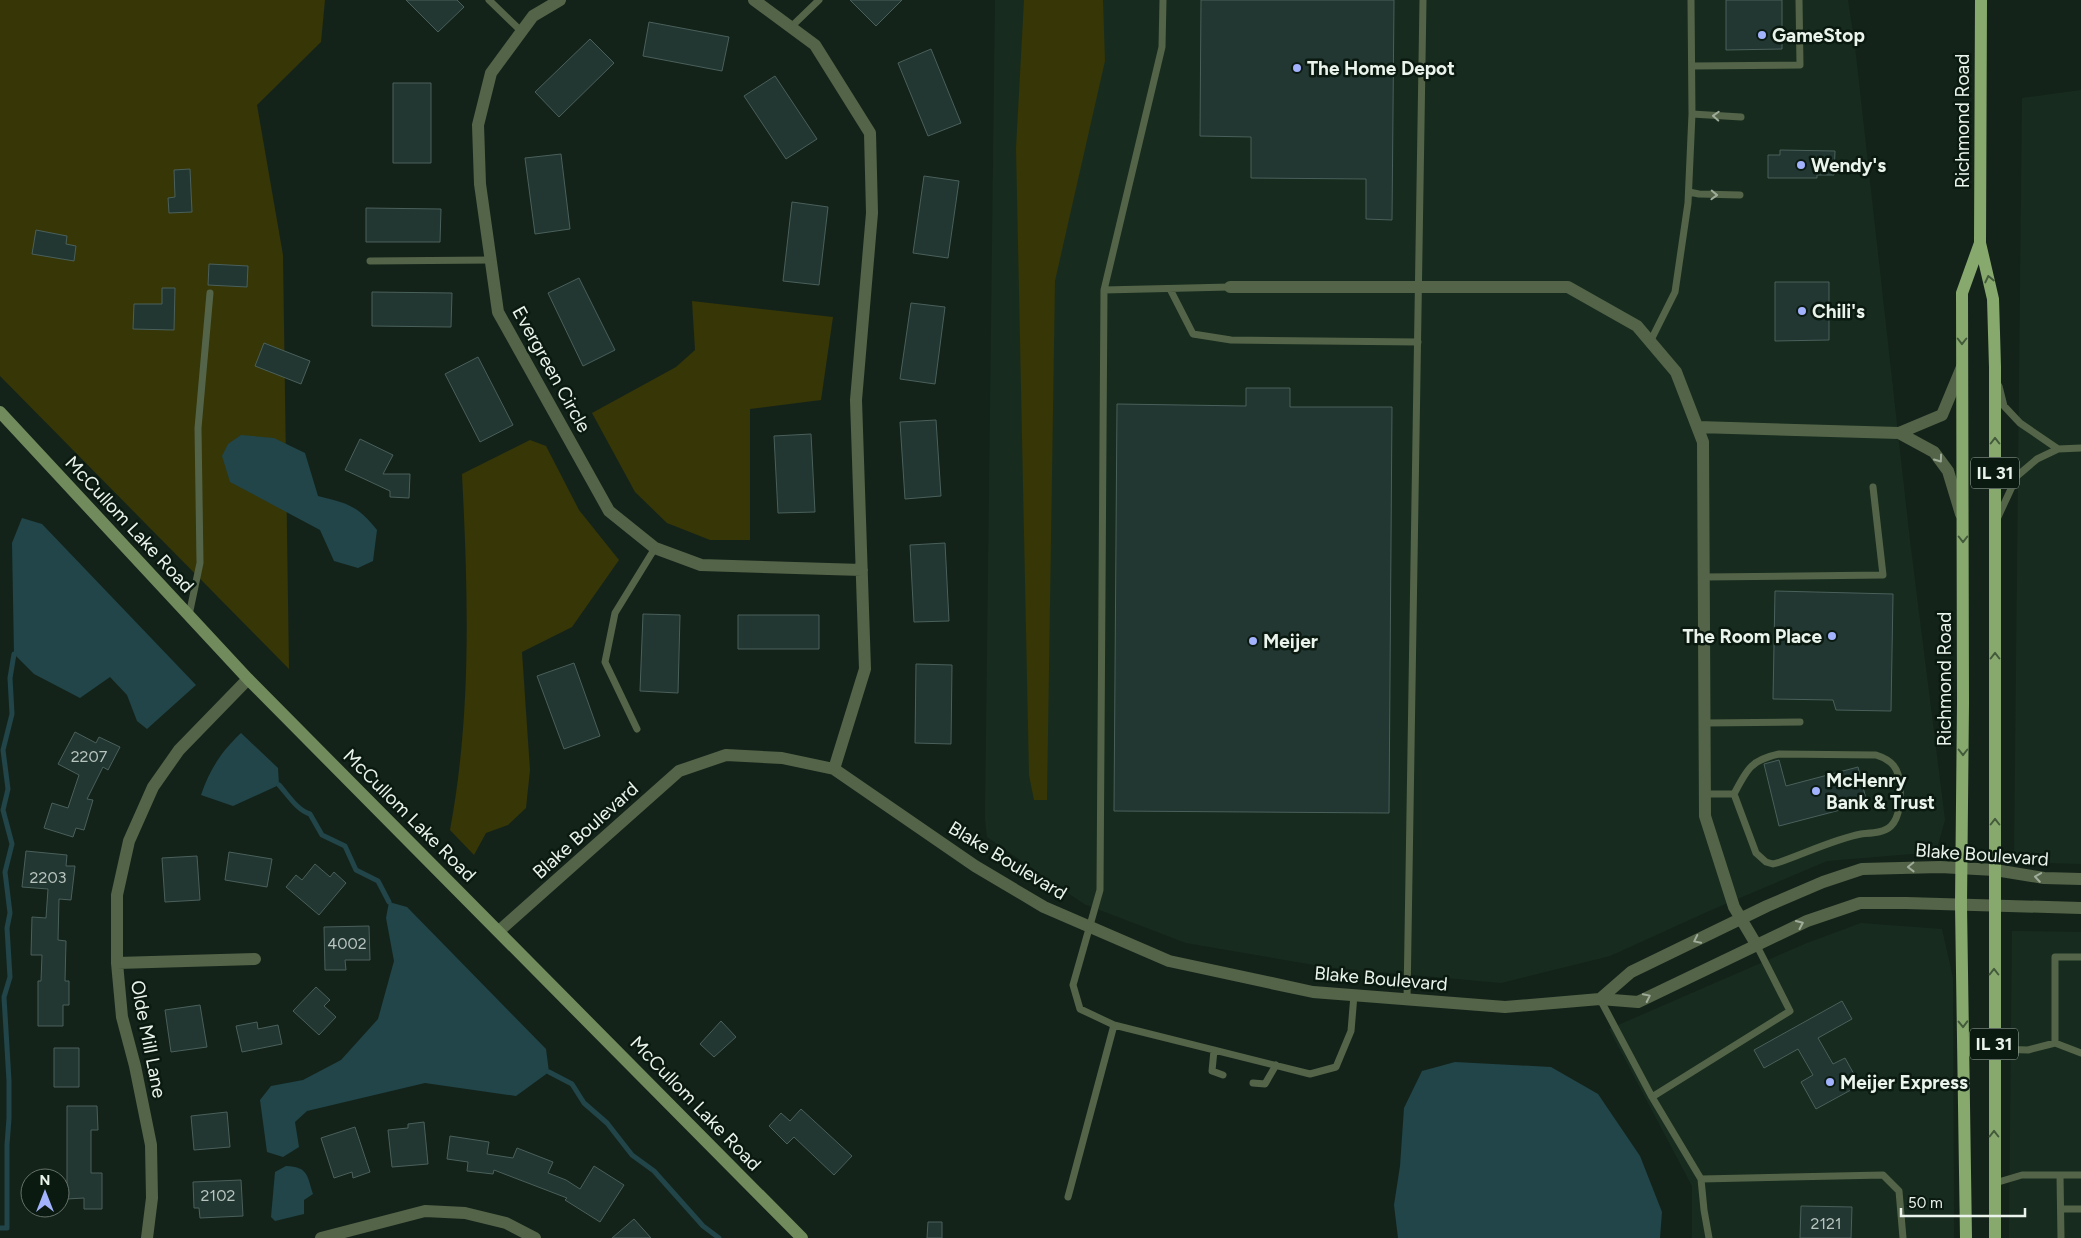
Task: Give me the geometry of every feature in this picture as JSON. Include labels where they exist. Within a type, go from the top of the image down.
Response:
[{"type":"main road","name":"Richmond Road","points":[[1981,0],[1980,243],[1993,299],[1995,367],[1995,1238]]},
{"type":"main road","name":"Richmond Road","points":[[1966,1238],[1961,905],[1962,293],[1980,243]]},
{"type":"street","name":"Evergreen Circle","points":[[560,0],[533,16],[491,73],[478,125],[480,184],[498,312],[609,511],[655,548],[701,565],[862,570]]},
{"type":"street","points":[[754,0],[815,45],[870,133],[872,213],[856,400],[865,670],[834,769]]},
{"type":"street","points":[[1230,287],[1568,287],[1637,326],[1676,372],[1703,442],[1706,816],[1734,907],[1756,944]]},
{"type":"street","points":[[1698,427],[1899,433],[1942,415],[1963,365]]},
{"type":"street","name":"McCullom Lake Road","points":[[0,412],[248,679],[802,1238]]},
{"type":"street","points":[[1899,433],[1934,452],[1948,471],[1963,520]]},
{"type":"street","name":"Olde Mill Lane","points":[[148,1238],[152,1198],[151,1145],[135,1066],[122,1017],[117,963],[117,895],[129,841],[153,787],[179,750],[248,679]]},
{"type":"street","name":"Blake Boulevard","points":[[499,931],[679,771],[726,755],[782,758],[834,769],[975,866],[1044,907],[1169,962],[1313,992],[1505,1007],[1600,998],[1638,1002],[1807,921],[1860,904],[2081,908]]},
{"type":"street","name":"Blake Boulevard","points":[[1600,998],[1631,972],[1741,918],[1823,882],[1862,869],[1931,867],[1995,870],[2044,878],[2081,879]]},
{"type":"street","points":[[117,963],[255,959]]},
{"type":"street","points":[[321,1238],[357,1233],[425,1211],[457,1213],[506,1223],[535,1238]]},
{"type":"lane","points":[[489,0],[522,32]]},
{"type":"lane","points":[[791,27],[819,0]]},
{"type":"lane","points":[[1163,0],[1162,47],[1104,290],[1100,890],[1073,985],[1080,1009],[1114,1026],[1310,1074],[1336,1067],[1351,1031],[1354,995]]},
{"type":"lane","points":[[1407,999],[1423,0]]},
{"type":"lane","points":[[1650,342],[1675,292],[1689,192],[1692,114],[1691,0]]},
{"type":"lane","points":[[1692,66],[1800,65],[1799,0]]},
{"type":"lane","points":[[1692,114],[1741,117]]},
{"type":"lane","points":[[1689,192],[1740,195]]},
{"type":"lane","points":[[370,261],[491,260]]},
{"type":"lane","points":[[1104,290],[1230,287]]},
{"type":"lane","points":[[1170,289],[1193,334],[1231,340],[1418,342]]},
{"type":"lane","points":[[189,615],[200,563],[198,428],[210,293]]},
{"type":"lane","points":[[1995,367],[2004,406],[2020,423],[2058,449]]},
{"type":"lane","points":[[1996,522],[2016,476],[2037,459],[2058,449],[2081,448]]},
{"type":"lane","points":[[1704,577],[1883,575],[1872,487]]},
{"type":"lane","points":[[637,729],[605,662],[615,613],[655,548]]},
{"type":"lane","points":[[1705,723],[1800,722]]},
{"type":"lane","points":[[1779,754],[1876,755],[1887,759],[1896,768],[1900,783],[1900,799],[1893,825],[1886,830],[1855,835],[1773,864],[1766,862],[1756,854],[1734,794],[1744,774],[1757,760],[1779,754]]},
{"type":"lane","points":[[1705,794],[1734,794]]},
{"type":"lane","points":[[1652,1097],[1790,1011],[1756,944]]},
{"type":"lane","points":[[2055,1043],[2056,957],[2081,957]]},
{"type":"lane","points":[[1600,998],[1652,1097],[1701,1179],[1709,1238]]},
{"type":"lane","points":[[1068,1197],[1114,1026]]},
{"type":"lane","points":[[1994,1049],[2028,1050],[2055,1043],[2081,1053]]},
{"type":"lane","points":[[1214,1050],[1212,1071],[1223,1075]]},
{"type":"lane","points":[[1253,1083],[1265,1084],[1276,1065]]},
{"type":"lane","points":[[1701,1179],[1883,1175],[1899,1191],[1903,1238]]},
{"type":"lane","points":[[1994,1183],[2022,1175],[2081,1175]]},
{"type":"lane","points":[[2060,1175],[2061,1238]]},
{"type":"lane","points":[[2060,1210],[2081,1209]]},
{"type":"shaded area","points":[[0,0],[325,0],[321,42],[257,105],[283,255],[289,669],[0,376]]},
{"type":"shaded area","points":[[995,0],[1848,0],[1855,47],[1910,541],[1945,820],[1936,852],[1827,861],[1709,911],[1610,956],[1501,983],[1326,967],[1186,943],[1084,904],[987,837],[985,819]]},
{"type":"shaded area","points":[[1024,0],[1103,0],[1105,61],[1055,281],[1047,800],[1034,800],[1029,775],[1016,148]]},
{"type":"shaded area","points":[[2081,90],[2081,864],[2014,862],[2022,98]]},
{"type":"shaded area","points":[[692,301],[833,317],[821,400],[750,409],[750,540],[710,540],[667,523],[635,492],[592,413],[676,367],[695,350]]},
{"type":"shaded area","points":[[530,440],[546,446],[579,510],[619,560],[572,627],[522,652],[530,770],[526,808],[508,825],[486,833],[474,855],[450,830],[457,786],[465,697],[467,608],[462,474]]},
{"type":"shaded area","points":[[1861,923],[1942,929],[1953,978],[1954,1238],[1692,1238],[1692,1186],[1609,1029],[1807,943]]},
{"type":"shaded area","points":[[2012,931],[2081,932],[2081,1238],[2009,1238]]},
{"type":"water","points":[[241,435],[274,438],[305,453],[318,496],[337,501],[358,510],[377,530],[373,561],[358,568],[334,561],[320,530],[230,482],[222,456],[228,444]]},
{"type":"water","points":[[22,518],[42,524],[196,685],[147,729],[137,721],[127,695],[110,677],[80,698],[34,674],[14,654],[12,543]]},
{"type":"water","points":[[241,733],[278,768],[279,785],[233,806],[201,795],[217,761]]},
{"type":"water","points":[[389,902],[407,907],[546,1049],[549,1072],[516,1096],[425,1083],[307,1111],[295,1122],[299,1147],[283,1157],[267,1152],[260,1100],[271,1086],[303,1080],[341,1060],[378,1019],[394,961],[386,918]]},
{"type":"water","points":[[1455,1062],[1551,1067],[1598,1094],[1640,1156],[1662,1212],[1660,1238],[1398,1238],[1394,1205],[1400,1166],[1404,1108],[1422,1071]]},
{"type":"water","points":[[286,1166],[299,1168],[306,1173],[313,1194],[304,1200],[304,1214],[275,1221],[271,1217],[275,1172]]},
{"type":"building","points":[[406,0],[457,0],[464,7],[438,32]]},
{"type":"building","points":[[850,0],[902,0],[876,26]]},
{"type":"building","name":"The Home Depot","points":[[1201,0],[1394,0],[1392,220],[1366,219],[1366,179],[1251,178],[1251,137],[1200,136]]},
{"type":"building","points":[[1726,0],[1782,0],[1782,49],[1726,50]]},
{"type":"building","points":[[649,22],[729,37],[722,71],[643,56]]},
{"type":"building","points":[[590,39],[614,63],[559,117],[535,92]]},
{"type":"building","points":[[931,49],[961,123],[928,136],[898,63]]},
{"type":"building","points":[[775,76],[817,139],[786,159],[744,96]]},
{"type":"building","points":[[393,83],[431,83],[431,163],[393,163]]},
{"type":"building","name":"Wendy's","points":[[1780,150],[1835,151],[1834,175],[1817,175],[1817,178],[1768,178],[1768,155],[1780,155]]},
{"type":"building","points":[[561,154],[570,229],[535,234],[525,158]]},
{"type":"building","points":[[190,169],[192,212],[169,213],[168,198],[175,197],[174,170]]},
{"type":"building","points":[[924,176],[959,181],[948,258],[913,253]]},
{"type":"building","points":[[792,202],[828,207],[819,285],[783,281]]},
{"type":"building","points":[[366,208],[441,209],[440,242],[366,242]]},
{"type":"building","points":[[36,230],[67,236],[66,244],[76,246],[74,261],[32,254]]},
{"type":"building","points":[[209,264],[248,266],[247,287],[208,285]]},
{"type":"building","points":[[579,278],[615,350],[583,366],[548,293]]},
{"type":"building","name":"Chili's","points":[[1775,282],[1829,282],[1829,340],[1775,341]]},
{"type":"building","points":[[162,288],[175,288],[174,330],[133,329],[134,304],[162,304]]},
{"type":"building","points":[[372,292],[452,293],[451,327],[372,326]]},
{"type":"building","points":[[911,303],[945,307],[935,384],[900,379]]},
{"type":"building","points":[[264,343],[310,361],[301,384],[255,366]]},
{"type":"building","points":[[478,357],[513,425],[480,442],[445,374]]},
{"type":"building","name":"Meijer","points":[[1246,388],[1290,388],[1290,407],[1392,407],[1389,813],[1114,811],[1117,404],[1246,406]]},
{"type":"building","points":[[936,420],[941,496],[905,499],[900,422]]},
{"type":"building","points":[[811,434],[815,512],[778,513],[774,436]]},
{"type":"building","points":[[360,439],[393,455],[383,474],[410,474],[409,498],[390,497],[390,491],[345,470]]},
{"type":"building","points":[[945,543],[949,621],[914,622],[910,545]]},
{"type":"building","points":[[1775,591],[1893,594],[1891,711],[1836,710],[1833,700],[1773,699]]},
{"type":"building","points":[[643,614],[680,615],[678,693],[640,691]]},
{"type":"building","points":[[738,615],[819,615],[819,649],[738,649]]},
{"type":"building","points":[[574,663],[600,736],[564,749],[537,676]]},
{"type":"building","points":[[916,664],[952,665],[951,744],[915,743]]},
{"type":"building","points":[[75,732],[96,743],[99,737],[120,747],[108,770],[103,767],[87,799],[93,800],[84,830],[76,828],[73,837],[44,828],[52,803],[68,808],[79,775],[58,764]]},
{"type":"building","points":[[1779,760],[1786,786],[1858,767],[1867,803],[1779,826],[1764,764]]},
{"type":"building","points":[[26,851],[67,855],[66,866],[75,866],[71,900],[59,899],[58,940],[66,941],[65,981],[69,981],[69,1005],[63,1005],[63,1026],[38,1026],[38,981],[41,981],[42,955],[31,955],[32,917],[46,918],[48,889],[22,887]]},
{"type":"building","points":[[229,852],[272,859],[267,887],[225,880]]},
{"type":"building","points":[[197,856],[200,900],[165,902],[162,858]]},
{"type":"building","points":[[315,864],[330,877],[334,872],[346,883],[319,915],[286,887],[296,875],[302,880]]},
{"type":"building","points":[[369,926],[370,960],[345,960],[346,970],[325,970],[324,927]]},
{"type":"building","points":[[316,987],[330,1000],[324,1006],[336,1017],[319,1035],[293,1011]]},
{"type":"building","points":[[1842,1001],[1852,1019],[1818,1038],[1833,1064],[1845,1058],[1860,1085],[1816,1109],[1801,1082],[1813,1075],[1798,1049],[1764,1068],[1754,1050]]},
{"type":"building","points":[[200,1005],[207,1047],[171,1052],[165,1010]]},
{"type":"building","points":[[721,1021],[736,1037],[714,1057],[700,1044]]},
{"type":"building","points":[[257,1022],[258,1029],[278,1025],[282,1044],[242,1052],[236,1026]]},
{"type":"building","points":[[54,1048],[79,1048],[79,1087],[54,1087]]},
{"type":"building","points":[[67,1106],[97,1106],[98,1130],[91,1130],[91,1173],[102,1173],[102,1209],[84,1209],[84,1198],[70,1199],[70,1168],[67,1168]]},
{"type":"building","points":[[801,1109],[852,1156],[834,1175],[794,1137],[787,1144],[769,1126],[781,1113],[790,1121]]},
{"type":"building","points":[[227,1112],[230,1147],[194,1150],[191,1116]]},
{"type":"building","points":[[424,1122],[428,1164],[392,1167],[388,1130],[408,1128],[408,1124]]},
{"type":"building","points":[[355,1127],[370,1172],[353,1178],[352,1172],[334,1178],[321,1138]]},
{"type":"building","points":[[450,1136],[489,1142],[487,1154],[513,1158],[517,1148],[553,1162],[548,1173],[566,1180],[580,1189],[594,1166],[624,1185],[600,1222],[565,1200],[567,1198],[494,1170],[493,1174],[467,1171],[468,1162],[447,1159]]},
{"type":"building","points":[[241,1180],[243,1216],[200,1218],[199,1208],[194,1208],[193,1182]]},
{"type":"building","points":[[1801,1206],[1852,1207],[1851,1238],[1800,1238]]},
{"type":"building","points":[[634,1219],[651,1238],[612,1238]]},
{"type":"building","points":[[928,1222],[942,1222],[942,1238],[927,1238]]},
{"type":"waterway","points":[[0,1228],[7,1228],[9,1081],[4,997],[10,977],[7,928],[10,913],[5,872],[12,844],[3,810],[8,789],[3,750],[12,714],[10,678],[14,654]]},
{"type":"waterway","points":[[279,785],[297,806],[310,814],[322,835],[345,846],[356,870],[378,881],[389,902]]},
{"type":"waterway","points":[[549,1072],[572,1084],[584,1103],[607,1123],[632,1155],[654,1171],[703,1226],[719,1238]]},
{"type":"place","name":"GameStop","points":[[1762,35]]},
{"type":"place","name":"The Home Depot","points":[[1297,68]]},
{"type":"place","name":"Wendy's","points":[[1801,165]]},
{"type":"place","name":"Chili's","points":[[1802,311]]},
{"type":"place","name":"The Room Place","points":[[1832,636]]},
{"type":"place","name":"Meijer","points":[[1253,641]]},
{"type":"place","name":"McHenry Bank & Trust","points":[[1816,791]]},
{"type":"place","name":"Meijer Express","points":[[1830,1082]]}]
